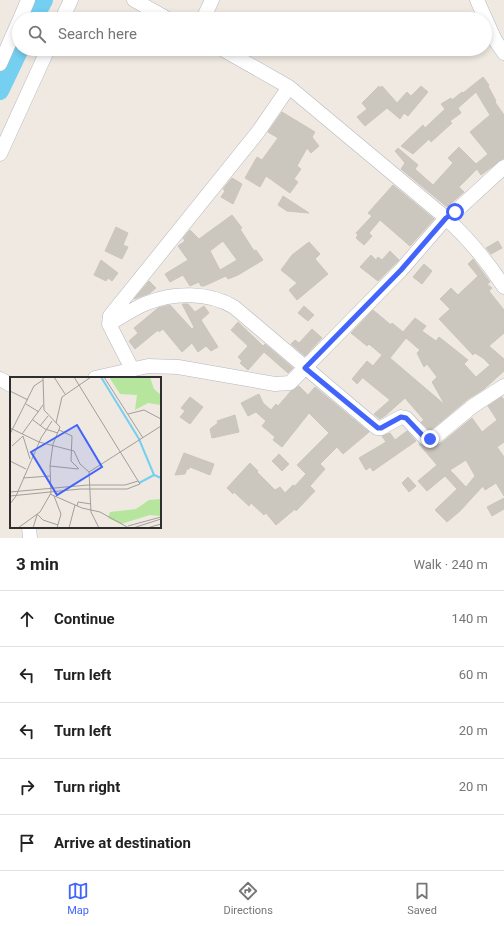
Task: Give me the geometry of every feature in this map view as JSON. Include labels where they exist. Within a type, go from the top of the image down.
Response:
[{"type":"street","points":[[23,12],[28,0]]},
{"type":"street","points":[[65,12],[71,0]]},
{"type":"street","points":[[134,0],[155,12]]},
{"type":"street","points":[[207,12],[212,0]]},
{"type":"street","points":[[477,0],[482,12]]},
{"type":"street","points":[[492,33],[504,53]]},
{"type":"street","points":[[0,64],[12,36]]},
{"type":"street","points":[[0,154],[45,56]]},
{"type":"street","points":[[235,56],[289,86],[446,218],[465,235],[485,258],[504,287]]},
{"type":"street","points":[[132,369],[109,324],[110,316],[258,132],[289,86]]},
{"type":"street","points":[[99,377],[148,366],[178,367],[275,384],[290,383],[401,270],[446,218],[455,212],[504,168]]},
{"type":"street","points":[[109,324],[147,303],[173,296],[206,296],[222,300],[234,307],[378,428],[381,428],[401,417],[406,418],[425,438],[430,439],[473,406],[504,386]]},
{"type":"street","points":[[0,379],[10,385]]},
{"type":"street","points":[[29,528],[30,538]]},
{"type":"building","points":[[483,77],[489,85],[488,86],[496,101],[495,102],[504,115],[504,158],[481,175],[477,169],[459,187],[464,192],[447,207],[401,169],[405,163],[395,151],[398,148],[418,165],[415,169],[433,185],[453,163],[448,158],[459,147],[476,164],[488,154],[470,132],[490,115],[476,92],[458,108],[461,113],[450,121],[452,123],[431,142],[429,139],[413,154],[401,146],[423,125],[425,128],[445,109],[441,104],[451,98],[452,100],[462,92],[463,93]]},
{"type":"building","points":[[379,86],[380,88],[382,86],[397,103],[407,92],[411,96],[421,86],[428,92],[408,116],[404,113],[400,119],[387,108],[365,126],[357,117],[367,109],[362,103]]},
{"type":"building","points":[[282,112],[315,132],[312,137],[319,146],[311,153],[307,148],[297,166],[301,169],[294,179],[298,182],[290,193],[266,176],[260,187],[245,178],[257,157],[262,160],[278,138],[268,132]]},
{"type":"building","points":[[232,178],[242,184],[233,204],[221,197],[225,191],[223,189]]},
{"type":"building","points":[[393,185],[434,219],[410,246],[380,220],[369,233],[372,236],[364,245],[356,238],[358,235],[356,233],[372,216],[368,213]]},
{"type":"building","points":[[283,196],[309,213],[287,211],[278,205]]},
{"type":"building","points":[[232,215],[242,228],[240,229],[254,251],[256,250],[263,260],[238,275],[228,279],[226,276],[204,286],[201,286],[199,282],[190,286],[183,275],[170,282],[165,274],[188,260],[178,246],[185,241],[183,238],[190,230],[199,239]],"holes":[[[223,241],[237,260],[220,270],[210,251]]]},
{"type":"building","points":[[116,227],[128,233],[123,245],[128,247],[122,259],[105,251]]},
{"type":"building","points":[[498,241],[502,248],[491,254],[486,248]]},
{"type":"building","points":[[309,242],[320,254],[315,259],[328,274],[297,300],[289,290],[297,283],[281,270],[292,255]]},
{"type":"building","points":[[390,251],[399,260],[378,281],[360,267],[371,255],[376,260],[378,257],[382,260]]},
{"type":"building","points":[[473,259],[490,282],[487,284],[492,288],[489,291],[504,310],[504,333],[489,346],[504,359],[504,371],[484,389],[468,399],[431,430],[429,430],[421,422],[424,420],[405,398],[380,419],[374,414],[390,400],[363,378],[382,355],[369,344],[367,346],[351,333],[373,310],[391,325],[392,323],[403,332],[415,318],[426,326],[422,331],[436,341],[439,337],[468,360],[464,364],[476,377],[490,365],[475,353],[473,355],[439,319],[450,309],[440,299],[451,288],[458,295],[478,276],[468,264]],"holes":[[[406,338],[420,350],[417,353],[424,367],[427,364],[437,377],[432,382],[445,405],[390,358]]]},
{"type":"building","points":[[101,260],[118,273],[112,281],[108,278],[106,281],[94,275]]},
{"type":"building","points":[[424,264],[432,271],[422,284],[413,277]]},
{"type":"building","points":[[149,281],[156,288],[150,293],[134,299]]},
{"type":"building","points":[[182,304],[188,304],[195,312],[204,306],[209,313],[201,320],[218,347],[211,351],[206,346],[198,352],[192,343],[182,352],[163,329],[159,332],[158,330],[135,349],[129,341],[138,333],[134,328],[158,308],[170,305],[192,329],[194,327]]},
{"type":"building","points":[[304,306],[314,315],[308,321],[298,313]]},
{"type":"building","points":[[238,322],[263,346],[265,344],[293,368],[288,373],[264,352],[248,370],[240,363],[242,361],[238,357],[248,346],[231,330]]},
{"type":"building","points":[[312,329],[322,338],[305,356],[291,344],[295,340],[299,343]]},
{"type":"building","points":[[367,361],[373,366],[357,384],[352,379]]},
{"type":"building","points":[[299,386],[308,395],[315,387],[369,432],[343,454],[337,447],[320,464],[325,469],[310,486],[315,491],[296,511],[295,509],[276,525],[266,513],[264,515],[251,503],[249,506],[234,492],[233,494],[227,488],[250,463],[275,490],[280,487],[285,493],[293,485],[295,486],[306,474],[297,465],[329,433],[309,413],[282,447],[273,440],[275,437],[262,426],[266,421],[256,412],[248,416],[241,403],[259,394],[263,403],[271,410],[276,404],[278,406],[291,391]]},
{"type":"building","points":[[190,397],[203,407],[190,424],[180,417],[185,411],[181,408]]},
{"type":"building","points":[[502,397],[504,400],[504,442],[497,447],[504,457],[504,496],[496,483],[485,490],[483,486],[460,511],[447,522],[435,510],[457,489],[445,476],[427,491],[418,481],[437,465],[419,444],[425,446],[439,445],[472,418],[482,432],[497,420],[488,406]],"holes":[[[466,460],[475,476],[466,487],[450,470]]]},
{"type":"building","points":[[235,415],[239,432],[212,438],[210,429],[218,423],[217,421]]},
{"type":"building","points":[[407,431],[416,441],[373,471],[370,467],[366,470],[359,458],[386,442],[382,436],[390,433],[395,440]]},
{"type":"building","points":[[184,453],[214,464],[210,475],[190,467],[187,469],[185,474],[175,475]]},
{"type":"building","points":[[279,454],[289,464],[282,471],[272,461]]},
{"type":"building","points":[[408,477],[416,486],[409,492],[402,483]]},
{"type":"building","points":[[504,498],[504,509],[492,516],[487,507]]},
{"type":"waterway","points":[[38,12],[44,0]]},
{"type":"waterway","points":[[0,91],[17,56]]},
{"type":"route","points":[[430,439],[425,438],[406,418],[401,417],[381,428],[378,428],[305,368],[401,270],[446,218],[455,212]]}]
